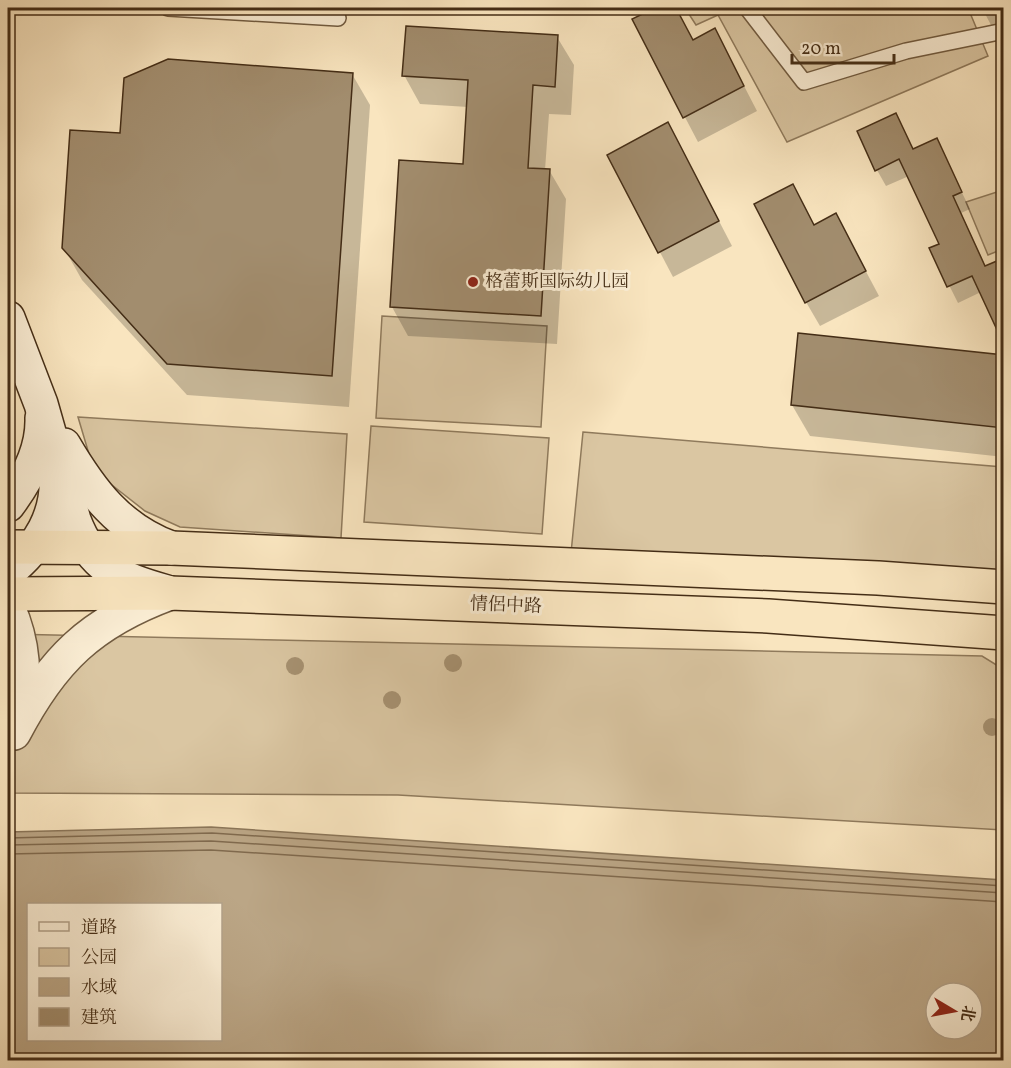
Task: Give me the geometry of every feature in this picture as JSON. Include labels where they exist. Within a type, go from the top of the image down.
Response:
[{"type":"highway","points":[[21,547],[171,548],[866,577],[1004,587]]},
{"type":"highway","name":"情侶中路","points":[[8,594],[170,593],[768,616],[1004,633]]},
{"type":"main road","points":[[8,318],[41,404],[74,520],[87,547],[101,564],[112,572],[141,585],[170,593]]},
{"type":"main road","points":[[8,505],[36,456],[41,436],[41,404]]},
{"type":"main road","points":[[41,404],[71,458],[94,491],[116,515],[135,531],[149,540],[171,548]]},
{"type":"main road","points":[[8,572],[21,547],[45,531],[55,500],[57,485],[55,454]]},
{"type":"main road","points":[[11,742],[37,691],[56,667],[81,643],[139,605],[170,593]]},
{"type":"main road","points":[[8,607],[20,642],[24,669],[22,695],[11,742]]},
{"type":"lane","points":[[168,8],[338,18]]},
{"type":"lane","points":[[747,8],[804,82],[906,51],[1004,31]]},
{"type":"green space","points":[[685,8],[968,8],[988,56],[787,142],[718,15],[696,25]]},
{"type":"green space","points":[[1003,190],[1003,249],[988,255],[966,202]]},
{"type":"green space","points":[[382,316],[547,326],[541,427],[376,418]]},
{"type":"green space","points":[[78,417],[347,434],[341,538],[180,527],[145,511],[94,471]]},
{"type":"green space","points":[[371,426],[549,438],[542,534],[364,522]]},
{"type":"green space","points":[[583,432],[1003,467],[1003,580],[571,553]]},
{"type":"green space","points":[[8,634],[982,656],[1003,669],[1003,830],[398,795],[8,793]]},
{"type":"water","points":[[211,827],[1003,880],[1003,1060],[8,1060],[8,832]]},
{"type":"building","points":[[655,8],[676,8],[693,40],[715,28],[744,86],[683,118],[632,19]]},
{"type":"building","points":[[406,26],[558,35],[555,87],[533,85],[528,168],[550,169],[541,316],[390,307],[399,160],[463,164],[468,80],[402,76]]},
{"type":"building","points":[[168,59],[353,73],[332,376],[167,364],[62,248],[70,130],[120,133],[124,78]]},
{"type":"building","points":[[896,113],[913,149],[937,138],[962,192],[953,196],[985,266],[1004,258],[1004,345],[972,276],[947,287],[929,248],[939,244],[899,159],[875,171],[857,131]]},
{"type":"building","points":[[668,122],[719,221],[658,253],[607,155]]},
{"type":"building","points":[[793,184],[814,225],[836,213],[866,271],[805,303],[754,204]]},
{"type":"building","points":[[798,333],[1004,355],[1004,428],[791,405]]},
{"type":"place","name":"格蕾斯国际幼儿园","points":[[473,282]]}]
